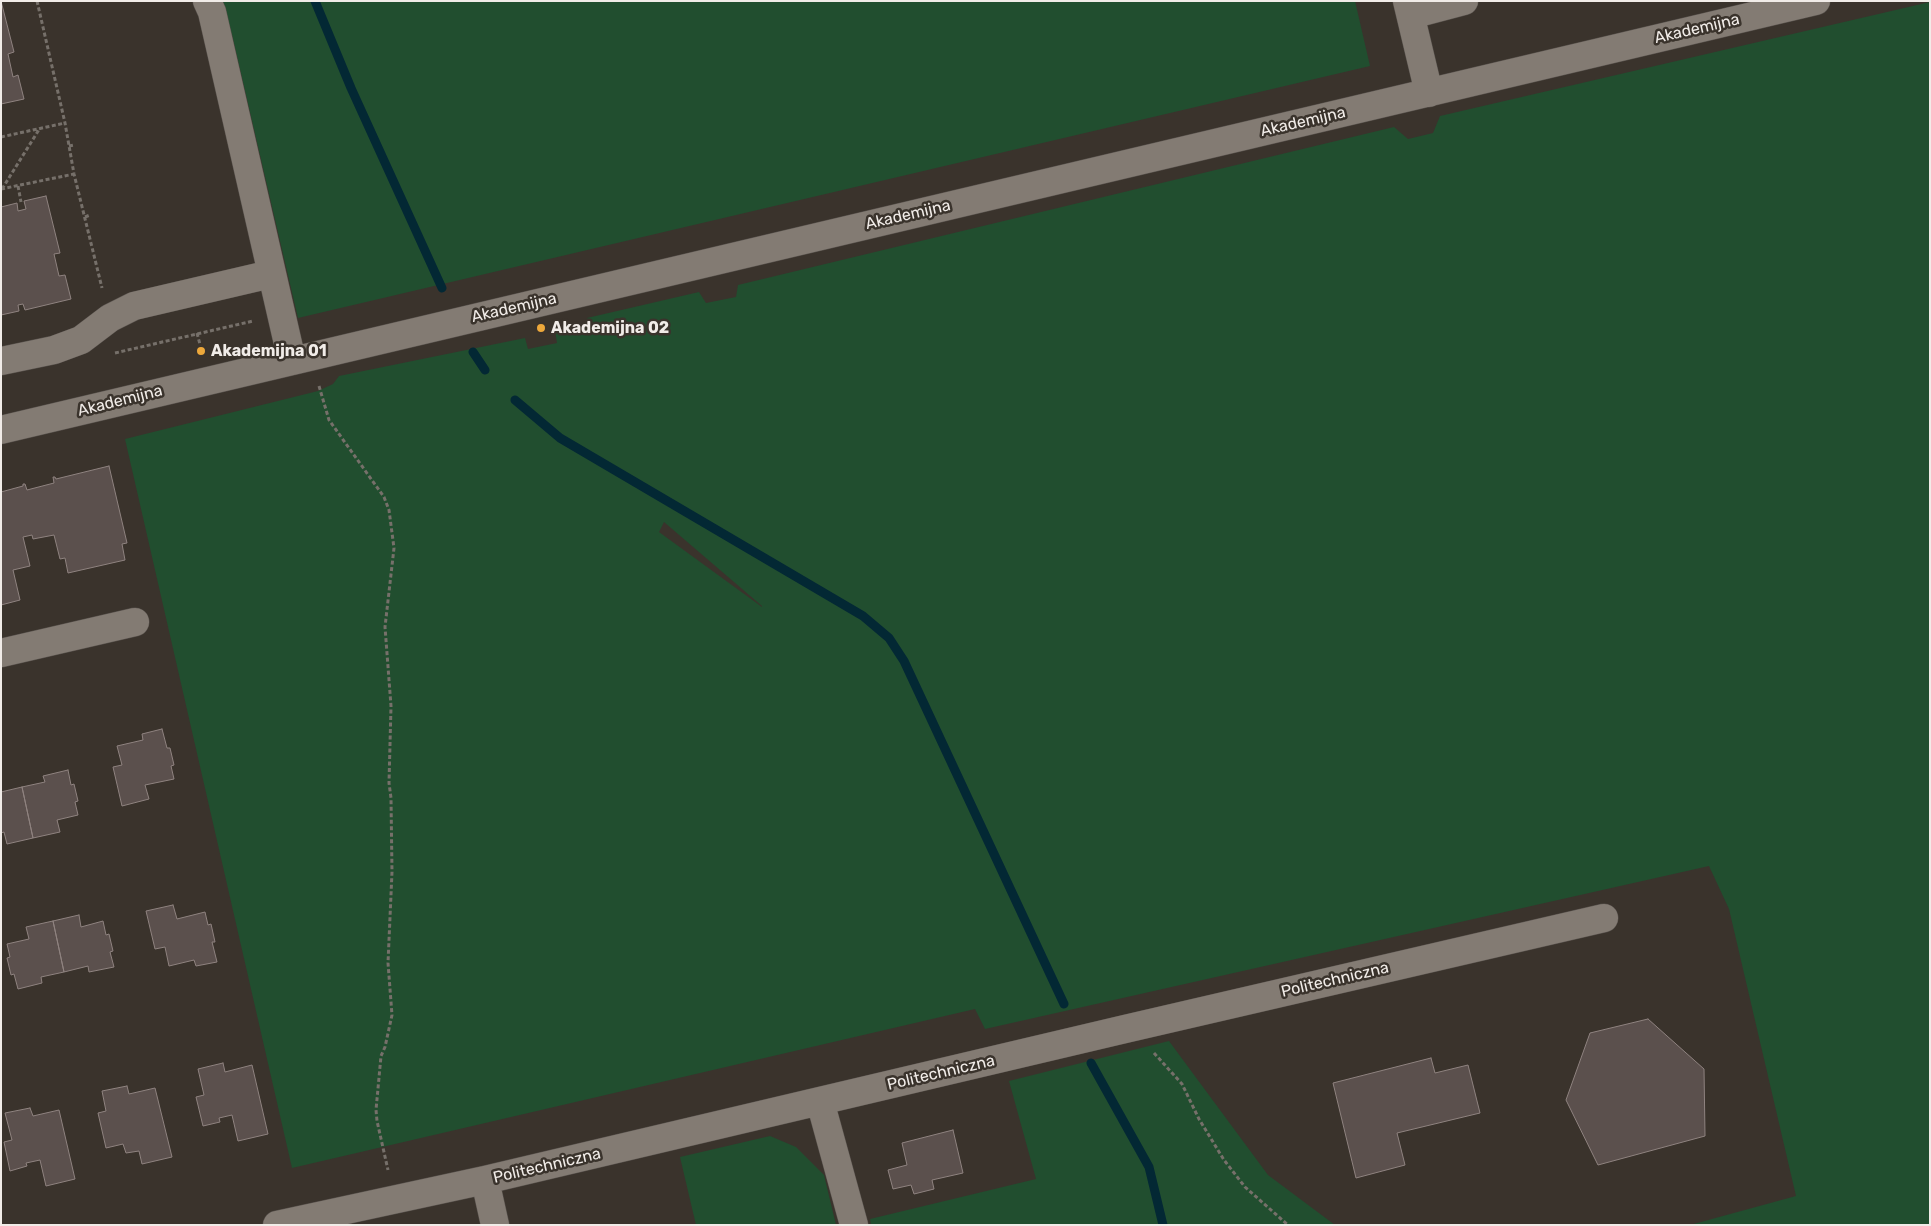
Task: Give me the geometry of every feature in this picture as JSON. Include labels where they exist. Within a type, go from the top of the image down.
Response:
[{"type":"street","points":[[207,1],[212,12],[292,361]]},
{"type":"street","points":[[1429,93],[1409,8],[1464,1]]},
{"type":"street","name":"Akademijna","points":[[1,430],[1816,1]]},
{"type":"street","points":[[1,361],[54,350],[81,340],[110,318],[134,306],[271,274]]},
{"type":"street","points":[[1,653],[135,622]]},
{"type":"street","name":"Politechniczna","points":[[277,1225],[485,1180],[1125,1028],[1604,918]]},
{"type":"street","points":[[820,1101],[854,1225]]},
{"type":"street","points":[[485,1180],[495,1225]]},
{"type":"path","points":[[37,1],[65,123],[74,174],[110,318],[113,353],[281,314]]},
{"type":"path","points":[[1,137],[65,123]]},
{"type":"path","points":[[1,189],[40,128]]},
{"type":"path","points":[[69,146],[74,145]]},
{"type":"path","points":[[1,189],[74,174]]},
{"type":"path","points":[[18,186],[21,202]]},
{"type":"path","points":[[84,217],[90,215]]},
{"type":"path","points":[[317,381],[329,420],[384,497],[389,510],[394,548],[385,627],[391,706],[389,783],[392,872],[388,962],[392,1015],[381,1056],[376,1116],[395,1200]]},
{"type":"path","points":[[1125,1028],[1141,1040],[1182,1084],[1198,1119],[1244,1187],[1288,1225]]},
{"type":"green space","points":[[216,1],[1355,1],[1370,66],[298,318],[232,35]]},
{"type":"green space","points":[[1930,2],[1930,1225],[1690,1225],[1796,1196],[1729,909],[1709,866],[985,1029],[975,1009],[292,1168],[125,439],[318,391],[333,384],[339,376],[525,338],[528,349],[557,343],[555,331],[589,324],[587,318],[699,292],[706,303],[736,297],[738,285],[1394,127],[1408,139],[1433,133],[1440,116]],"holes":[[[664,522],[762,606],[659,532]]]},
{"type":"green space","points":[[1169,1041],[1268,1175],[1335,1225],[871,1225],[870,1219],[1036,1179],[1009,1081]]},
{"type":"green space","points":[[770,1136],[796,1147],[824,1175],[836,1225],[696,1225],[680,1157]]},
{"type":"building","points":[[1,1],[14,52],[8,54],[13,77],[18,75],[24,99],[1,104]]},
{"type":"building","points":[[46,196],[60,253],[54,254],[59,276],[65,275],[71,299],[25,310],[23,304],[18,305],[19,311],[1,315],[1,207],[17,203],[18,211],[26,209],[24,201]]},
{"type":"building","points":[[109,466],[127,543],[122,544],[125,560],[68,573],[65,558],[60,559],[54,535],[33,539],[32,535],[23,537],[30,566],[13,570],[20,600],[1,605],[1,492],[23,486],[23,484],[25,484],[27,490],[54,483],[53,477],[56,479]]},
{"type":"building","points":[[162,729],[167,748],[170,748],[174,765],[171,766],[174,779],[145,785],[149,799],[122,806],[113,767],[122,765],[117,746],[143,740],[142,734]]},
{"type":"building","points":[[68,770],[71,785],[74,784],[78,801],[75,802],[78,815],[57,820],[60,832],[33,838],[22,787],[45,782],[43,776]]},
{"type":"building","points":[[22,787],[33,838],[7,844],[4,832],[1,833],[1,792]]},
{"type":"building","points":[[173,905],[177,919],[205,912],[208,925],[211,924],[215,942],[212,942],[217,962],[196,966],[194,960],[169,966],[165,947],[155,949],[146,911]]},
{"type":"building","points":[[79,915],[81,927],[103,921],[106,935],[109,934],[113,951],[110,952],[114,967],[89,972],[88,966],[64,972],[53,921]]},
{"type":"building","points":[[53,921],[64,972],[41,977],[42,983],[18,989],[14,974],[11,975],[7,958],[10,957],[7,944],[29,939],[26,927]]},
{"type":"building","points":[[1648,1019],[1704,1069],[1705,1136],[1598,1165],[1566,1100],[1590,1033]]},
{"type":"building","points":[[1431,1058],[1435,1073],[1468,1065],[1480,1113],[1397,1133],[1405,1165],[1356,1178],[1333,1083]]},
{"type":"building","points":[[223,1063],[225,1072],[252,1065],[268,1134],[238,1141],[232,1115],[219,1118],[220,1122],[203,1126],[196,1097],[204,1095],[198,1069]]},
{"type":"building","points":[[127,1086],[129,1094],[155,1088],[172,1157],[142,1164],[139,1151],[126,1153],[123,1144],[106,1148],[98,1113],[106,1111],[102,1091]]},
{"type":"building","points":[[30,1108],[33,1116],[59,1110],[75,1179],[46,1186],[40,1160],[26,1163],[27,1166],[10,1171],[4,1142],[12,1140],[5,1113]]},
{"type":"building","points":[[953,1130],[963,1173],[932,1180],[934,1189],[914,1194],[911,1185],[893,1189],[888,1170],[907,1165],[902,1143]]},
{"type":"waterway","points":[[315,1],[351,88],[442,288]]},
{"type":"waterway","points":[[473,352],[485,370]]},
{"type":"waterway","points":[[515,400],[560,438],[863,616],[889,638],[904,661],[1064,1004]]},
{"type":"waterway","points":[[1091,1063],[1149,1167],[1163,1225]]},
{"type":"place","name":"Akademijna 02","points":[[541,328]]},
{"type":"place","name":"Akademijna 01","points":[[201,351]]}]
